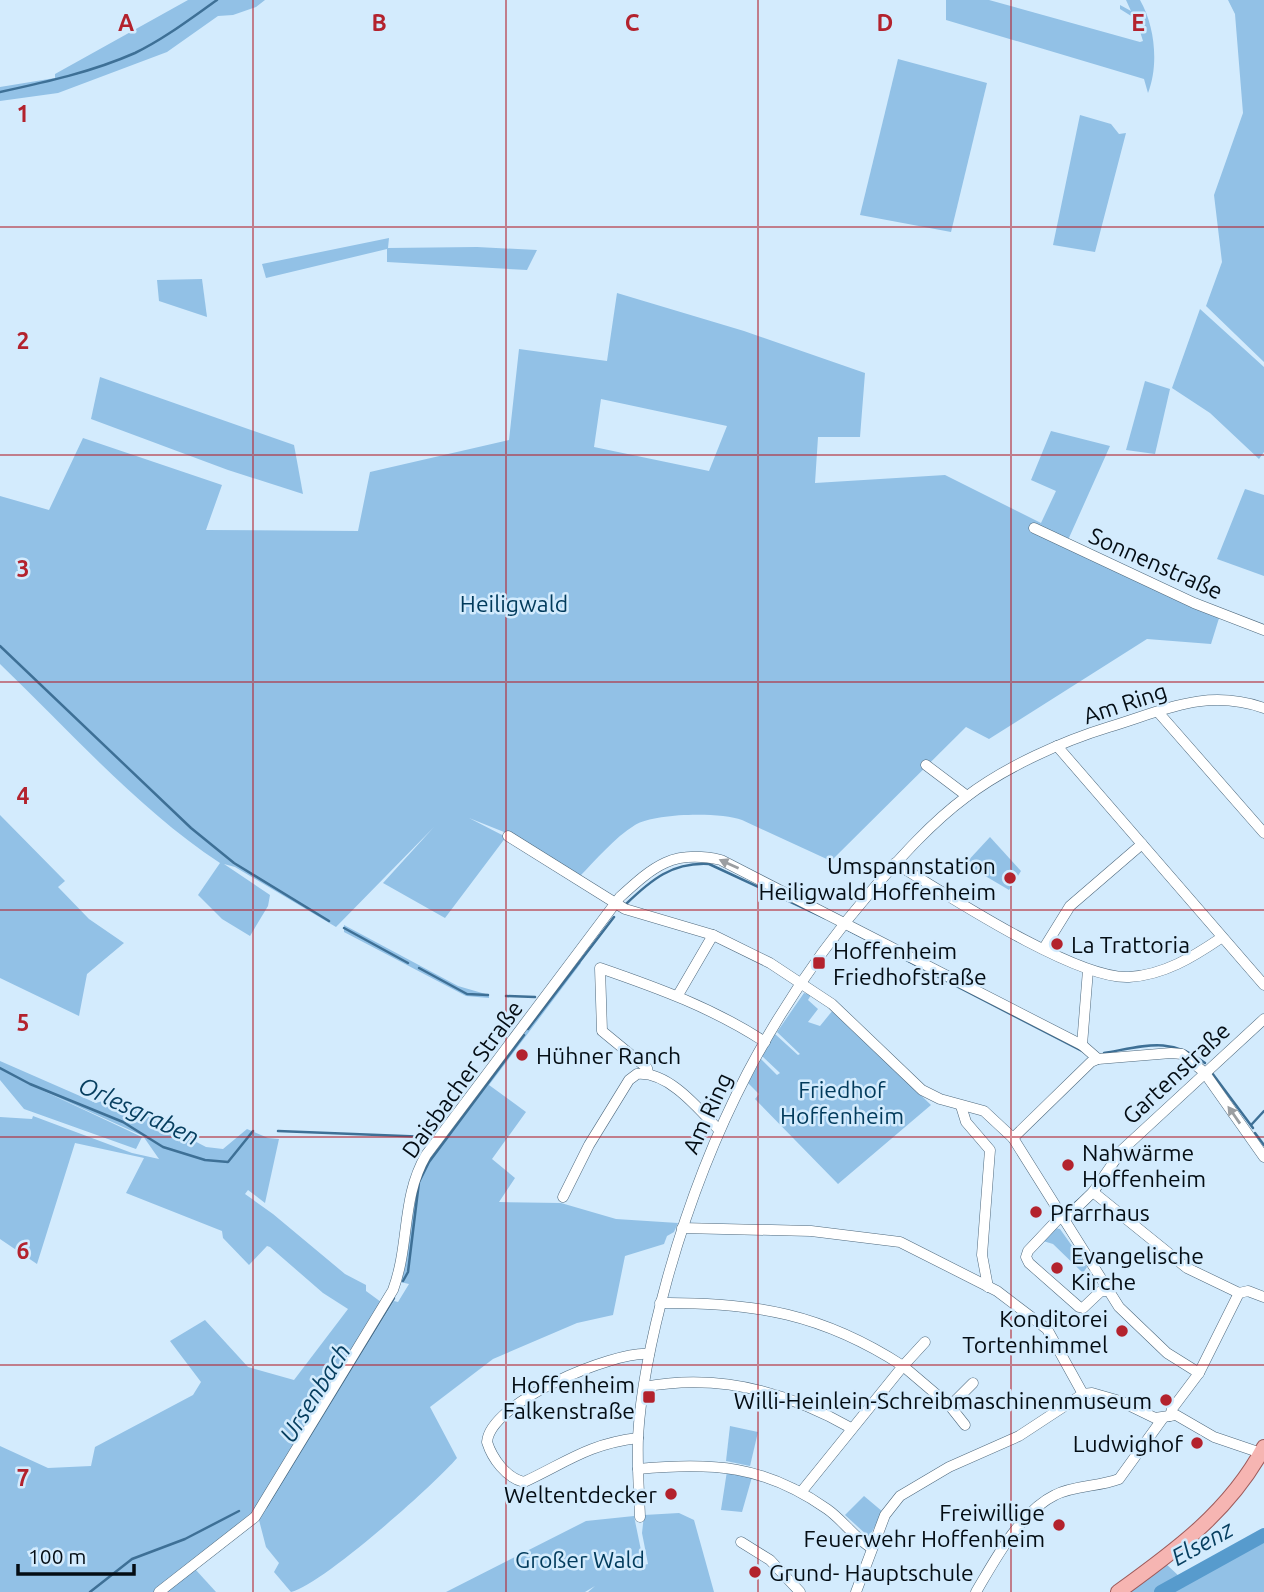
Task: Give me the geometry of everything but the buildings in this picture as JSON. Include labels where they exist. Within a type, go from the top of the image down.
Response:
[{"type":"main road","points":[[1118,1592],[1188,1542],[1209,1521],[1263,1450]]},
{"type":"street","name":"Sonnenstraße","points":[[1034,528],[1194,603],[1264,630]]},
{"type":"street","name":"Am Ring","points":[[640,1517],[638,1438],[649,1353],[660,1303],[682,1228],[718,1129],[800,984],[845,922],[895,863],[967,796],[1057,746],[1195,701],[1238,699],[1264,708]]},
{"type":"street","points":[[1158,712],[1262,828]]},
{"type":"street","points":[[1057,746],[1264,985]]},
{"type":"street","points":[[926,765],[967,796]]},
{"type":"street","points":[[508,836],[615,904],[713,935],[770,963],[832,1004],[922,1090],[961,1106],[984,1111],[1013,1138],[1107,1291],[1133,1322],[1167,1353],[1199,1373]]},
{"type":"street","points":[[1044,948],[1070,906],[1142,844]]},
{"type":"street","name":"Daisbacher Straße","points":[[159,1592],[255,1517],[393,1290],[403,1262],[409,1193],[422,1163],[615,904],[647,872],[686,855],[721,860],[1082,1045],[1098,1059]]},
{"type":"street","points":[[895,863],[992,922],[1088,970],[1128,977],[1159,971],[1190,959],[1222,938]]},
{"type":"street","points":[[678,995],[713,935]]},
{"type":"street","points":[[648,1073],[647,1068],[602,1031],[600,968],[678,995],[729,1018],[765,1042]]},
{"type":"street","points":[[1082,1045],[1088,970]]},
{"type":"street","name":"Gartenstraße","points":[[1107,1291],[1101,1291],[1083,1308],[1079,1307],[1029,1263],[1026,1258],[1028,1251],[1093,1192],[1122,1150],[1204,1072],[1264,1020]]},
{"type":"street","points":[[1013,1138],[1098,1059],[1182,1054],[1204,1072],[1264,1157]]},
{"type":"street","points":[[563,1197],[589,1145],[629,1080],[637,1074],[658,1076],[693,1103],[718,1129]]},
{"type":"street","points":[[961,1106],[966,1122],[990,1150],[982,1255],[988,1287]]},
{"type":"street","points":[[1093,1192],[1187,1268],[1239,1293],[1248,1291],[1264,1297]]},
{"type":"street","points":[[682,1228],[811,1231],[889,1239],[918,1250],[988,1287],[1047,1329],[1083,1394]]},
{"type":"street","points":[[976,1592],[1002,1547],[1025,1520],[1054,1495],[1119,1479],[1199,1373],[1239,1293]]},
{"type":"street","points":[[660,1303],[741,1304],[796,1315],[852,1336],[903,1366],[950,1406],[965,1425]]},
{"type":"street","points":[[802,1491],[925,1342]]},
{"type":"street","points":[[638,1438],[610,1441],[582,1451],[524,1482],[515,1479],[499,1464],[487,1442],[490,1430],[500,1420],[542,1388],[616,1357],[649,1353]]},
{"type":"street","points":[[645,1387],[677,1381],[760,1389],[818,1409],[852,1428]]},
{"type":"street","points":[[950,1406],[973,1383]]},
{"type":"street","points":[[856,1592],[885,1515],[900,1496],[949,1467],[1019,1436],[1083,1394],[1111,1399],[1155,1418],[1176,1415],[1214,1437],[1263,1450]]},
{"type":"street","points":[[638,1469],[718,1465],[746,1470],[802,1491],[833,1513],[872,1548]]},
{"type":"street","points":[[741,1542],[770,1560],[800,1592]]},
{"type":"green space","points":[[188,0],[265,0],[256,7],[233,15],[218,16],[167,52],[58,93],[0,101],[0,87],[55,78],[55,74]]},
{"type":"green space","points":[[946,0],[989,0],[1140,42],[1143,41],[1136,19],[1120,9],[1120,5],[1131,11],[1126,0],[1140,0],[1149,22],[1154,46],[1154,70],[1148,93],[1144,79],[946,20]]},
{"type":"green space","points":[[1228,0],[1264,0],[1264,362],[1206,306],[1222,262],[1214,195],[1243,113],[1235,14]]},
{"type":"green space","points":[[898,59],[987,83],[951,232],[860,215]]},
{"type":"green space","points":[[1080,115],[1111,124],[1119,134],[1126,133],[1095,252],[1053,245]]},
{"type":"green space","points":[[389,238],[388,248],[477,247],[537,250],[527,270],[387,262],[387,249],[266,278],[262,264]]},
{"type":"green space","points":[[202,279],[207,317],[159,301],[157,280]]},
{"type":"green space","name":"Heiligwald","points":[[617,293],[744,331],[865,373],[860,437],[818,437],[815,483],[945,475],[1041,523],[1056,491],[1031,480],[1051,431],[1110,446],[1068,540],[1220,615],[1211,644],[1147,639],[989,739],[966,727],[831,861],[732,817],[672,816],[644,821],[627,830],[579,877],[509,834],[469,818],[506,837],[445,918],[383,883],[434,827],[336,927],[235,867],[224,864],[270,895],[268,906],[250,936],[222,919],[198,895],[220,863],[161,819],[133,794],[0,664],[0,496],[49,510],[83,438],[222,485],[206,530],[358,531],[370,472],[509,440],[519,349],[607,361]],"holes":[[[601,399],[727,426],[709,471],[594,447]]]},
{"type":"green space","points":[[1200,309],[1264,367],[1264,452],[1259,459],[1210,413],[1172,388]]},
{"type":"green space","points":[[100,377],[294,445],[303,494],[228,470],[91,419]]},
{"type":"green space","points":[[1145,381],[1170,389],[1155,454],[1126,450]]},
{"type":"green space","points":[[1245,489],[1264,495],[1264,576],[1217,559]]},
{"type":"green space","points":[[0,815],[65,881],[58,887],[89,919],[124,943],[87,974],[79,1016],[0,978]]},
{"type":"green space","points":[[990,837],[1021,871],[1009,890],[965,864]]},
{"type":"green space","points":[[344,925],[458,986],[489,995],[489,998],[466,996],[344,932]]},
{"type":"green space","points":[[578,961],[581,963],[489,1085],[526,1112],[492,1159],[515,1178],[499,1202],[561,1203],[616,1219],[678,1223],[674,1232],[667,1236],[664,1244],[625,1256],[613,1315],[577,1323],[493,1359],[430,1407],[457,1458],[403,1510],[351,1554],[327,1572],[291,1592],[274,1572],[279,1563],[266,1547],[259,1520],[394,1301],[398,1302],[409,1284],[400,1282],[406,1261],[410,1211],[421,1170]]},
{"type":"green space","name":"Friedhof Hoffenheim","points":[[804,993],[811,995],[808,1000],[818,1009],[808,1022],[820,1026],[833,1010],[931,1105],[838,1184],[755,1099],[759,1094],[748,1083],[761,1059],[777,1075],[780,1073],[762,1056],[775,1034],[800,1054],[777,1032]]},
{"type":"green space","points":[[0,1061],[96,1103],[112,1098],[206,1147],[223,1149],[247,1129],[268,1138],[279,1139],[265,1203],[248,1190],[245,1194],[345,1274],[366,1285],[366,1291],[381,1302],[253,1515],[156,1592],[0,1592],[0,1446],[48,1468],[91,1466],[95,1447],[193,1395],[201,1382],[170,1341],[205,1320],[248,1367],[294,1380],[348,1309],[323,1293],[270,1247],[267,1246],[249,1265],[223,1238],[222,1231],[126,1193],[144,1158],[75,1143],[37,1264],[0,1239],[0,1117],[32,1119],[33,1116],[132,1153],[159,1159],[143,1136],[31,1085],[142,1137],[136,1149],[24,1109],[0,1080]]},
{"type":"green space","points":[[1055,1228],[1060,1229],[1087,1267],[1083,1273],[1053,1244],[1043,1241]]},
{"type":"green space","points":[[730,1426],[758,1432],[750,1466],[726,1461]]},
{"type":"green space","points":[[727,1471],[752,1477],[742,1512],[721,1510]]},
{"type":"green space","points":[[864,1496],[883,1512],[869,1537],[845,1515]]},
{"type":"green space","name":"Großer Wald","points":[[679,1513],[694,1520],[714,1592],[588,1592],[595,1586],[585,1592],[446,1592],[586,1521],[634,1516],[644,1565],[648,1564],[642,1533],[644,1515]]},
{"type":"green space","points":[[1264,1534],[1264,1592],[1127,1592],[1165,1563],[1181,1578]]},
{"type":"green space","points":[[195,1569],[216,1592],[162,1592]]},
{"type":"waterway","points":[[0,92],[119,60],[167,35],[217,0]]},
{"type":"waterway","points":[[0,646],[191,828],[234,863],[329,921]]},
{"type":"waterway","points":[[626,904],[653,880],[673,869],[709,864],[825,918]]},
{"type":"waterway","points":[[528,1029],[614,917]]},
{"type":"waterway","points":[[344,928],[408,963]]},
{"type":"waterway","points":[[848,930],[1084,1052]]},
{"type":"waterway","points":[[419,968],[467,994],[488,995]]},
{"type":"waterway","points":[[506,996],[535,997]]},
{"type":"waterway","points":[[403,1281],[408,1272],[419,1182],[429,1162],[524,1035]]},
{"type":"waterway","points":[[1104,1053],[1145,1046],[1168,1046],[1180,1049],[1205,1063]]},
{"type":"waterway","name":"Orlesgraben","points":[[0,1068],[30,1084],[123,1122],[163,1147],[205,1160],[228,1162],[253,1131]]},
{"type":"waterway","points":[[1212,1073],[1253,1128]]},
{"type":"waterway","points":[[1252,1124],[1264,1111]]},
{"type":"waterway","name":"Orlesgraben","points":[[278,1131],[429,1137]]},
{"type":"waterway","points":[[1255,1133],[1264,1145]]},
{"type":"waterway","points":[[1064,1212],[1080,1199]]},
{"type":"waterway","name":"Ursenbach","points":[[266,1507],[394,1298]]},
{"type":"waterway","name":"Ursenbach","points":[[90,1592],[132,1559],[185,1539],[239,1511]]},
{"type":"waterway","name":"Elsenz","points":[[1161,1592],[1264,1535]]},
{"type":"place","name":"Umspannstation Heiligwald Hoffenheim","points":[[1010,878]]},
{"type":"place","name":"La Trattoria","points":[[1057,944]]},
{"type":"place","name":"Hoffenheim Friedhofstraße","points":[[819,963]]},
{"type":"place","name":"Hühner Ranch","points":[[522,1055]]},
{"type":"place","name":"Nahwärme Hoffenheim","points":[[1068,1165]]},
{"type":"place","name":"Pfarrhaus","points":[[1036,1212]]},
{"type":"place","name":"Evangelische Kirche","points":[[1057,1268]]},
{"type":"place","name":"Konditorei Tortenhimmel","points":[[1122,1331]]},
{"type":"place","name":"Hoffenheim Falkenstraße","points":[[649,1397]]},
{"type":"place","name":"Willi-Heinlein-Schreibmaschinenmuseum","points":[[1166,1400]]},
{"type":"place","name":"Ludwighof","points":[[1197,1443]]},
{"type":"place","name":"Weltentdecker","points":[[671,1494]]},
{"type":"place","name":"Freiwillige Feuerwehr Hoffenheim","points":[[1059,1525]]},
{"type":"place","name":"Grund- Hauptschule","points":[[755,1572]]}]
